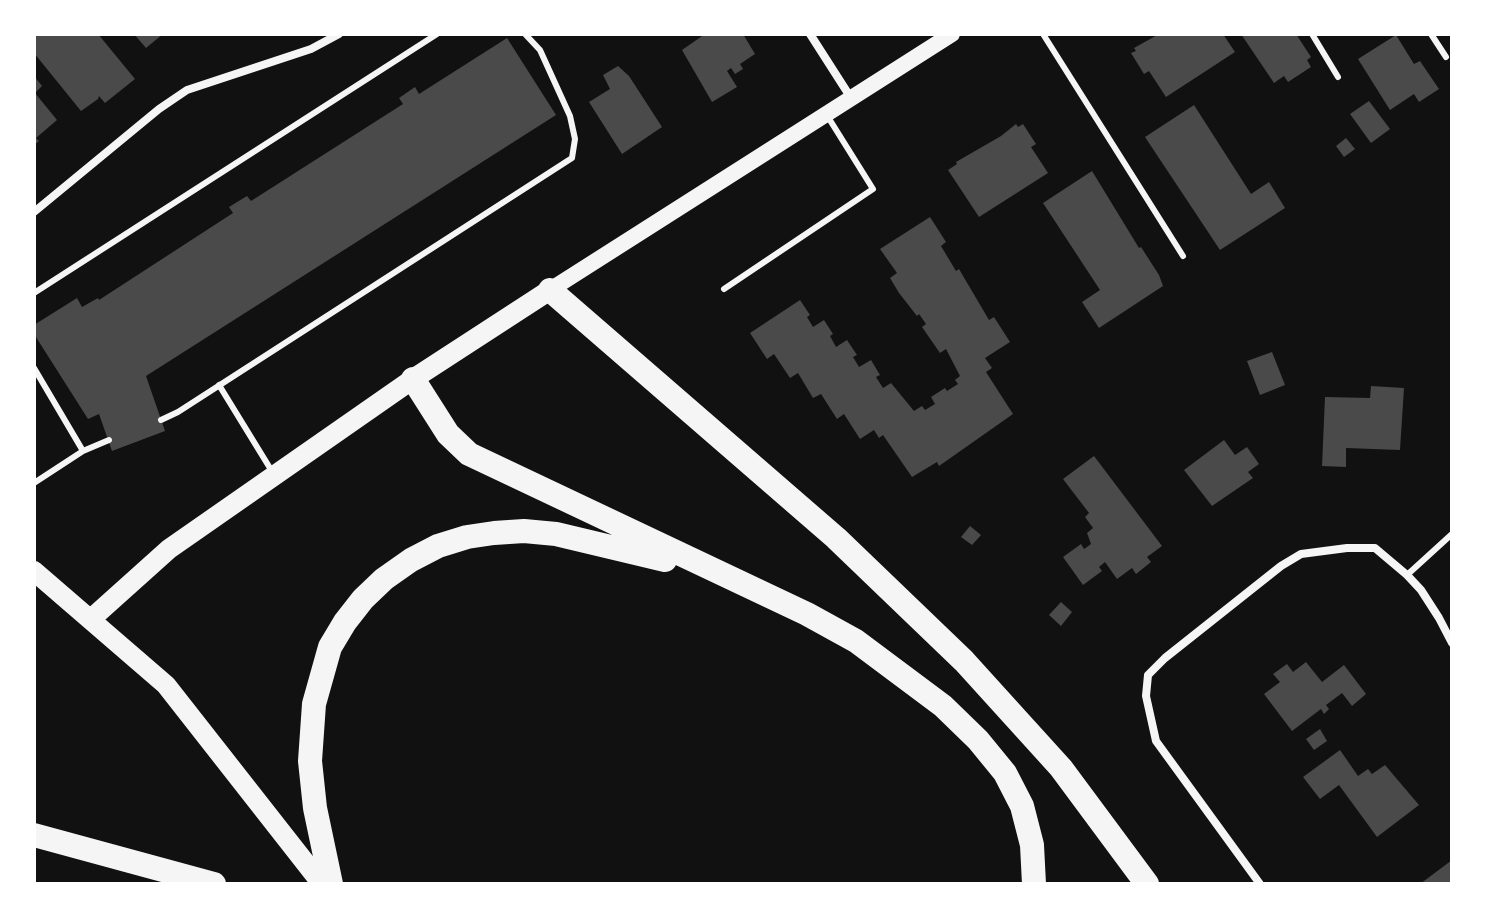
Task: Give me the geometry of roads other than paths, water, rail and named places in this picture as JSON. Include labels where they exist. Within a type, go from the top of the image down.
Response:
[{"type":"highway","points":[[550,290],[836,538],[934,631],[1015,714],[1061,768],[1147,884]]},
{"type":"highway","points":[[413,379],[448,434],[469,454],[751,587],[856,641],[933,697],[978,740],[1005,773],[1022,806],[1032,845],[1034,884]]},
{"type":"highway","points":[[331,884],[317,819],[310,761],[314,704],[330,647],[363,599],[393,572],[438,546],[467,537],[524,531],[590,540],[695,568],[751,587]]},
{"type":"highway","points":[[34,835],[214,884]]},
{"type":"highway","points":[[34,845],[158,884]]},
{"type":"main road","points":[[91,619],[169,549],[413,379],[952,34]]},
{"type":"main road","points":[[34,571],[166,685],[322,884]]},
{"type":"street","points":[[34,212],[159,109],[187,90],[311,49],[339,34]]},
{"type":"street","points":[[810,34],[851,98]]},
{"type":"street","points":[[1260,884],[1156,741],[1146,696],[1148,675],[1165,658],[1301,554],[1347,548],[1375,548],[1407,575],[1421,590],[1451,637]]},
{"type":"lane","points":[[34,293],[437,34]]},
{"type":"lane","points":[[161,420],[572,158],[575,139],[570,116],[540,50],[525,34]]},
{"type":"lane","points":[[1043,34],[1183,256]]},
{"type":"lane","points":[[1312,34],[1338,77]]},
{"type":"lane","points":[[1431,34],[1446,57]]},
{"type":"lane","points":[[724,289],[873,189],[827,114]]},
{"type":"lane","points":[[34,368],[83,451]]},
{"type":"lane","points":[[219,385],[274,476]]},
{"type":"lane","points":[[34,483],[83,451],[109,440]]},
{"type":"lane","points":[[1407,575],[1452,534]]}]
